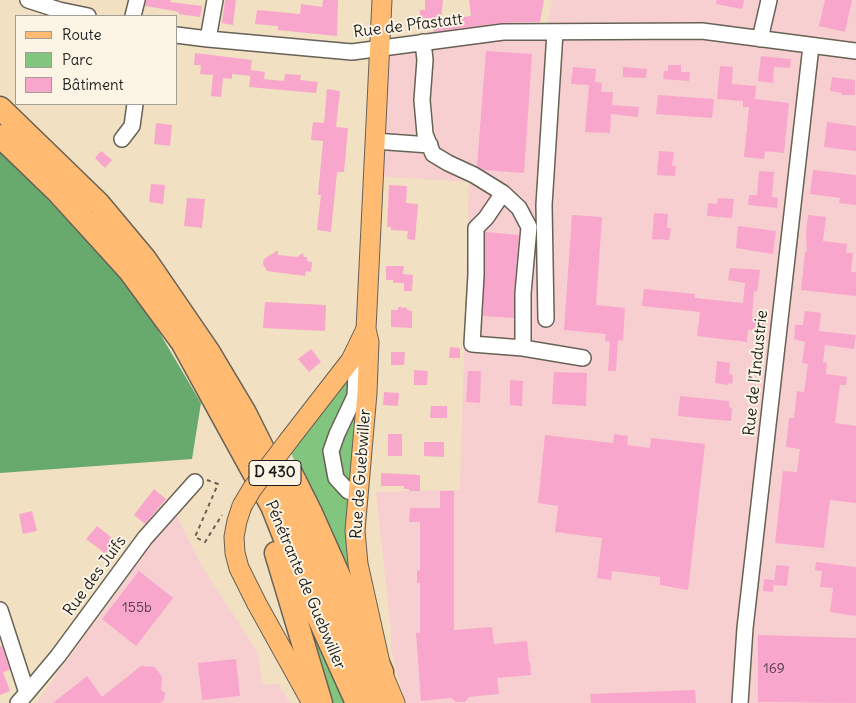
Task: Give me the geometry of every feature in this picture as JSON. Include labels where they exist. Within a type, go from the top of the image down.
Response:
[{"type":"highway","name":"D 430","points":[[0,108],[99,204],[145,259],[208,351],[244,413],[279,481],[376,703]]},
{"type":"highway","name":"Pénétrante de Guebwiller","points":[[0,136],[58,192],[129,270],[182,342],[272,506],[301,579],[357,703]]},
{"type":"highway","points":[[145,259],[174,283],[204,318],[246,384],[311,512],[382,672]]},
{"type":"highway","points":[[254,472],[262,509],[321,703]]},
{"type":"main road","name":"Rue de Guebwiller","points":[[382,0],[366,329],[370,342],[355,531],[358,564],[382,672],[395,703]]},
{"type":"main road","name":"Rue de Guebwiller","points":[[312,703],[240,568],[235,553],[234,537],[242,506],[252,489],[350,360],[366,329]]},
{"type":"street","points":[[28,0],[70,6],[86,15]]},
{"type":"street","points":[[134,15],[137,0]]},
{"type":"street","points":[[208,40],[215,0]]},
{"type":"street","points":[[760,39],[769,0]]},
{"type":"street","name":"Rue de Pfastatt","points":[[178,35],[208,40],[352,52],[503,32],[702,31],[856,51]]},
{"type":"street","points":[[546,319],[544,205],[555,32]]},
{"type":"street","points":[[423,42],[425,60],[422,100],[425,134],[433,154],[474,175],[503,193],[519,208],[529,227],[523,293],[523,348]]},
{"type":"street","name":"Rue de l'Industrie","points":[[740,703],[745,628],[810,46]]},
{"type":"street","points":[[122,139],[132,126],[135,105]]},
{"type":"street","points":[[374,141],[430,145]]},
{"type":"street","points":[[503,193],[486,218],[476,228],[476,275],[472,344],[523,348],[583,358]]},
{"type":"street","points":[[350,360],[356,373],[355,396],[331,451],[336,478],[348,491],[358,494]]},
{"type":"street","name":"Rue des Juifs","points":[[23,698],[58,656],[145,538],[196,482]]},
{"type":"street","points":[[0,610],[23,698]]},
{"type":"path","points":[[196,482],[207,480],[218,484],[195,537],[205,542],[223,514]]},
{"type":"shaded area","points":[[552,0],[856,0],[856,703],[405,703],[391,649],[391,629],[376,492],[460,490],[469,182],[372,176],[379,48],[546,31]]},
{"type":"shaded area","points":[[175,512],[203,568],[257,651],[263,685],[278,684],[290,703],[36,703]]},
{"type":"green space","points":[[0,148],[136,293],[201,403],[192,459],[0,473]]},
{"type":"green space","points":[[358,359],[358,593],[289,449]]},
{"type":"green space","points":[[286,569],[347,703],[327,703]]},
{"type":"building","points":[[146,0],[171,0],[170,2],[202,6],[200,17],[145,6]]},
{"type":"building","points":[[225,0],[236,0],[233,25],[222,23]]},
{"type":"building","points":[[323,0],[338,0],[337,36],[278,30],[278,26],[255,24],[257,10],[300,14],[301,4],[322,7]]},
{"type":"building","points":[[425,0],[443,0],[441,20],[471,16],[469,0],[544,0],[540,22],[502,23],[433,32],[433,24],[419,23],[420,10],[425,10]]},
{"type":"building","points":[[717,0],[744,0],[742,9],[716,4]]},
{"type":"building","points":[[825,0],[852,0],[845,32],[819,26]]},
{"type":"building","points":[[486,51],[532,54],[524,173],[484,170],[477,166]]},
{"type":"building","points":[[195,53],[252,60],[250,76],[232,74],[232,79],[223,78],[221,97],[211,96],[213,75],[200,74],[201,65],[194,65]]},
{"type":"building","points":[[761,56],[791,59],[790,68],[774,67],[773,83],[758,81]]},
{"type":"building","points":[[668,65],[681,65],[681,72],[690,72],[689,81],[663,79],[664,71],[668,71]]},
{"type":"building","points":[[720,66],[733,67],[732,84],[756,86],[755,99],[789,103],[784,153],[765,151],[764,159],[744,157],[749,107],[743,107],[743,101],[717,99]]},
{"type":"building","points":[[573,67],[596,69],[595,82],[602,83],[601,92],[613,92],[612,105],[639,107],[638,117],[611,114],[610,133],[585,132],[589,85],[571,84]]},
{"type":"building","points":[[623,67],[647,69],[646,78],[623,77]]},
{"type":"building","points":[[251,70],[265,72],[264,79],[284,81],[285,74],[301,75],[300,80],[318,82],[316,93],[249,87]]},
{"type":"building","points":[[832,77],[855,80],[855,95],[841,95],[842,93],[830,91]]},
{"type":"building","points":[[327,89],[340,91],[336,127],[348,128],[344,172],[337,172],[331,232],[317,230],[321,195],[318,195],[323,141],[311,140],[313,122],[324,123]]},
{"type":"building","points":[[658,95],[714,99],[712,118],[656,114]]},
{"type":"building","points":[[827,122],[856,126],[856,151],[824,147]]},
{"type":"building","points":[[156,123],[172,125],[170,146],[154,144]]},
{"type":"building","points":[[101,151],[112,160],[105,168],[95,158]]},
{"type":"building","points":[[659,151],[674,152],[672,166],[676,166],[675,176],[657,175]]},
{"type":"building","points":[[813,170],[856,175],[856,205],[839,203],[840,198],[810,194]]},
{"type":"building","points":[[759,171],[774,172],[772,197],[778,198],[777,208],[748,205],[749,195],[757,195]]},
{"type":"building","points":[[151,184],[165,185],[163,204],[149,202]]},
{"type":"building","points":[[389,185],[407,186],[406,203],[418,204],[415,240],[407,239],[408,231],[391,230],[391,227],[387,227]]},
{"type":"building","points":[[187,198],[205,199],[202,228],[184,226]]},
{"type":"building","points":[[718,198],[734,199],[732,218],[707,216],[708,203],[717,204]]},
{"type":"building","points":[[654,213],[668,214],[667,228],[671,228],[669,240],[652,239]]},
{"type":"building","points":[[572,215],[602,217],[596,305],[625,308],[623,341],[618,340],[616,371],[608,371],[610,342],[605,341],[606,334],[564,330]]},
{"type":"building","points":[[808,215],[826,217],[823,241],[847,244],[846,253],[853,253],[851,272],[856,272],[856,296],[801,290],[805,252],[807,251]]},
{"type":"building","points":[[738,226],[776,231],[773,254],[736,248]]},
{"type":"building","points":[[485,232],[519,235],[514,292],[514,318],[483,316]]},
{"type":"building","points":[[278,250],[278,255],[297,257],[303,253],[304,257],[307,257],[307,261],[312,262],[311,272],[306,271],[305,276],[267,271],[263,264],[264,259]]},
{"type":"building","points":[[386,266],[404,266],[403,274],[413,275],[412,291],[404,291],[404,283],[393,283],[393,280],[386,280]]},
{"type":"building","points":[[730,268],[760,270],[757,292],[754,291],[752,317],[765,319],[764,331],[748,330],[747,342],[697,336],[700,312],[642,306],[644,289],[695,294],[695,298],[743,303],[745,283],[728,280]]},
{"type":"building","points":[[265,302],[326,305],[325,331],[263,328]]},
{"type":"building","points":[[398,307],[407,308],[407,310],[412,311],[412,328],[391,327],[391,310],[398,310]]},
{"type":"building","points":[[805,311],[821,313],[819,331],[856,335],[854,349],[825,345],[823,362],[827,363],[826,374],[847,377],[846,385],[840,385],[835,423],[856,426],[856,503],[830,500],[824,548],[775,543],[783,471],[797,472],[800,449],[786,447],[789,418],[794,418],[797,391],[804,392],[808,364],[802,363],[805,342],[794,339],[795,325],[803,325]]},
{"type":"building","points":[[450,347],[460,348],[460,358],[449,358]]},
{"type":"building","points":[[311,349],[321,362],[309,372],[298,359]]},
{"type":"building","points":[[391,352],[405,352],[404,365],[391,365]]},
{"type":"building","points":[[717,361],[730,363],[729,374],[733,375],[732,384],[715,383]]},
{"type":"building","points":[[414,370],[428,371],[427,385],[414,385]]},
{"type":"building","points":[[468,371],[481,371],[480,403],[466,402]]},
{"type":"building","points":[[554,372],[587,373],[586,406],[552,404]]},
{"type":"building","points":[[510,380],[523,381],[522,406],[510,405]]},
{"type":"building","points":[[384,392],[399,393],[398,406],[383,405]]},
{"type":"building","points":[[680,396],[729,401],[729,407],[732,408],[731,421],[678,416]]},
{"type":"building","points":[[431,406],[447,406],[447,418],[430,418]]},
{"type":"building","points":[[388,434],[402,434],[402,456],[388,456]]},
{"type":"building","points":[[614,434],[628,436],[627,445],[650,448],[651,438],[705,444],[688,590],[660,585],[660,577],[612,571],[611,580],[597,578],[602,538],[555,532],[558,506],[538,503],[545,435],[613,443]]},
{"type":"building","points":[[424,442],[444,442],[444,457],[424,456]]},
{"type":"building","points":[[381,473],[420,475],[420,491],[409,491],[409,489],[404,489],[404,486],[381,486]]},
{"type":"building","points":[[154,489],[166,499],[145,524],[134,515]]},
{"type":"building","points":[[440,491],[454,491],[454,630],[492,627],[494,644],[527,641],[530,662],[531,675],[497,678],[499,694],[469,697],[465,702],[456,702],[451,698],[421,701],[416,633],[420,633],[420,583],[417,583],[417,571],[420,570],[420,522],[409,522],[410,508],[440,508]]},
{"type":"building","points":[[32,511],[37,531],[23,534],[19,514]]},
{"type":"building","points":[[97,526],[122,546],[113,556],[108,552],[106,554],[86,539]]},
{"type":"building","points":[[816,562],[856,567],[856,616],[830,612],[833,588],[820,587],[822,571],[815,570]]},
{"type":"building","points":[[776,565],[789,566],[787,586],[774,585]]},
{"type":"building","points":[[139,571],[173,598],[136,646],[102,619]]},
{"type":"building","points":[[764,579],[774,580],[773,592],[763,591]]},
{"type":"building","points":[[758,635],[856,638],[856,703],[758,702]]},
{"type":"building","points":[[0,646],[2,646],[10,670],[3,672],[10,691],[0,695]]},
{"type":"building","points":[[236,659],[240,696],[202,700],[198,663]]},
{"type":"building","points":[[141,666],[155,667],[162,677],[161,690],[165,693],[164,700],[160,703],[53,703],[87,676],[102,697]]},
{"type":"building","points":[[695,690],[696,703],[591,703],[590,694]]}]
